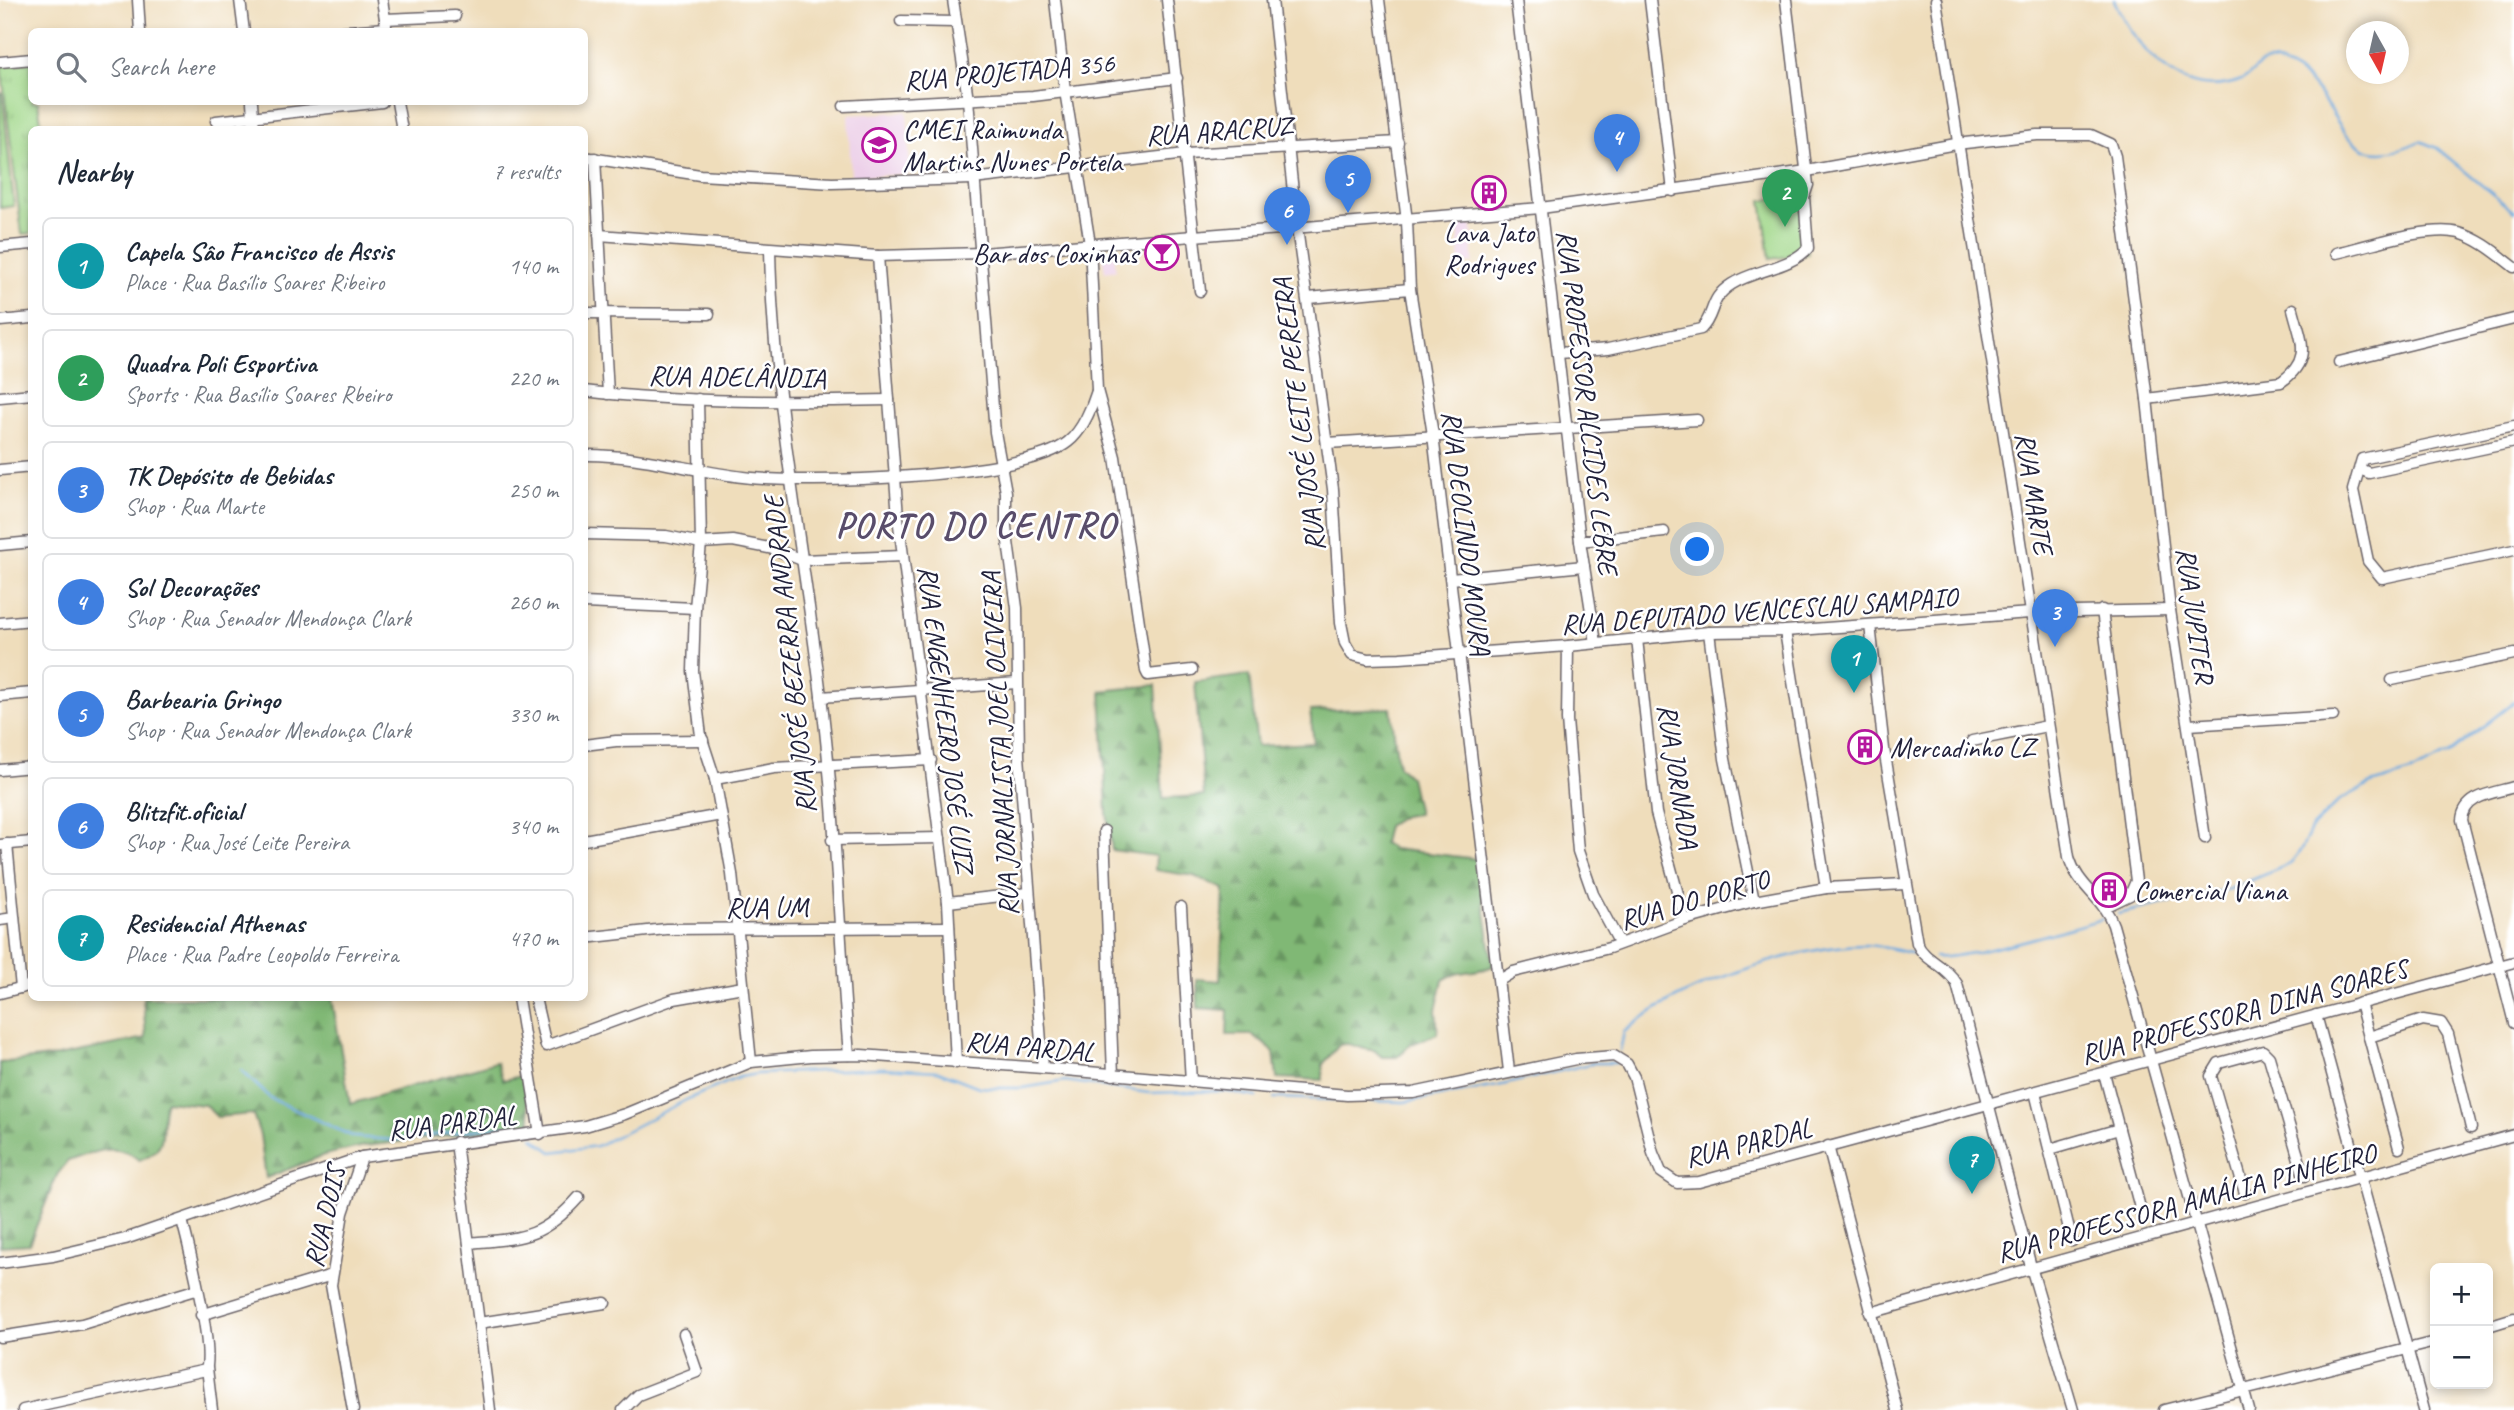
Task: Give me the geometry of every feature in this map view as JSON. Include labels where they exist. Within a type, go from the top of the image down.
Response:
[{"type":"street","points":[[138,0],[140,28]]},
{"type":"street","points":[[240,0],[244,28]]},
{"type":"street","points":[[382,0],[386,26],[455,16]]},
{"type":"street","name":"RUA JORNALISTA JOEL OLIVEIRA","points":[[953,0],[968,99],[999,466],[1006,492],[1006,527],[1017,608],[1017,683],[1028,893],[1043,1068]]},
{"type":"street","points":[[1055,0],[1065,91],[1090,244],[1097,390],[1115,457],[1147,674],[1192,670]]},
{"type":"street","points":[[1167,0],[1200,291]]},
{"type":"street","name":"RUA JOSÉ LEITE PEREIRA","points":[[1272,0],[1297,228],[1338,539],[1340,624],[1345,643],[1352,655]]},
{"type":"street","name":"RUA DEOLINDO MOURA","points":[[1378,0],[1407,221],[1410,289],[1433,435],[1509,1072]]},
{"type":"street","name":"RUA PROFESSOR ALCIDES LEBRE","points":[[1516,0],[1580,541],[1596,643]]},
{"type":"street","points":[[1650,0],[1673,191]]},
{"type":"street","points":[[1559,353],[1636,344],[1701,329],[1707,321],[1713,302],[1727,288],[1794,258],[1808,248],[1804,197],[1808,185],[1807,171],[1786,0]]},
{"type":"street","name":"RUA MARTE","points":[[1936,0],[1956,144],[2071,868],[2080,882],[2105,907],[2117,938],[2249,1410]]},
{"type":"street","points":[[901,21],[955,22]]},
{"type":"street","points":[[0,62],[28,59]]},
{"type":"street","name":"RUA PROJETADA 356","points":[[844,106],[1065,91],[1177,78]]},
{"type":"street","points":[[252,105],[254,126]]},
{"type":"street","points":[[216,121],[354,105]]},
{"type":"street","points":[[397,105],[400,126]]},
{"type":"street","name":"RUA JUPITER","points":[[1956,144],[2037,135],[2091,135],[2111,144],[2115,156],[2147,399],[2170,610],[2205,838]]},
{"type":"street","name":"RUA ARACRUZ","points":[[589,157],[754,180],[832,183],[973,179],[1079,164],[1186,154],[1398,142]]},
{"type":"street","points":[[599,235],[770,250],[878,256],[982,253],[1407,221],[1541,208],[1807,171],[1956,144]]},
{"type":"street","points":[[589,157],[599,235],[608,394]]},
{"type":"street","points":[[2336,253],[2418,235],[2454,232],[2485,244],[2514,267]]},
{"type":"street","points":[[0,247],[28,244]]},
{"type":"street","name":"RUA JOSÉ BEZERRA ANDRADE","points":[[770,250],[771,295],[781,402],[821,697],[849,1055]]},
{"type":"street","name":"RUA ENGENHEIRO JOSÉ LUIZ","points":[[878,256],[903,556],[947,902],[956,1063]]},
{"type":"street","points":[[1308,298],[1410,289]]},
{"type":"street","points":[[2147,399],[2281,382],[2296,370],[2303,355],[2293,309]]},
{"type":"street","points":[[588,313],[709,314]]},
{"type":"street","points":[[0,321],[28,318]]},
{"type":"street","points":[[2339,362],[2514,319]]},
{"type":"street","points":[[588,456],[792,482],[999,466],[1051,452],[1070,440],[1093,404],[1097,390]]},
{"type":"street","name":"RUA ADELÂNDIA","points":[[588,392],[781,402],[889,400]]},
{"type":"street","points":[[0,397],[28,394]]},
{"type":"street","points":[[698,399],[701,543],[693,671],[699,718],[715,779],[740,930],[751,1062]]},
{"type":"street","points":[[1327,443],[1697,420]]},
{"type":"street","points":[[2514,426],[2362,459],[2353,490],[2368,561],[2382,578],[2514,550]]},
{"type":"street","points":[[2360,468],[2369,473],[2514,442]]},
{"type":"street","points":[[0,470],[28,467]]},
{"type":"street","points":[[1580,541],[1664,532]]},
{"type":"street","points":[[588,534],[666,536],[701,543],[757,544],[802,560],[903,556]]},
{"type":"street","points":[[0,545],[28,542]]},
{"type":"street","points":[[1451,579],[1584,566]]},
{"type":"street","points":[[588,603],[695,608]]},
{"type":"street","points":[[2102,610],[2136,881],[2130,895],[2105,907]]},
{"type":"street","name":"RUA DEPUTADO VENCESLAU SAMPAIO","points":[[1352,655],[1377,659],[1568,646],[1709,632],[1786,631],[2030,613],[2170,610]]},
{"type":"street","points":[[0,623],[28,620]]},
{"type":"street","points":[[1870,625],[1884,749],[1905,884],[1919,950],[1943,966],[1957,984],[2031,1267],[2073,1410]]},
{"type":"street","points":[[1786,631],[1826,888]]},
{"type":"street","points":[[1709,632],[1725,759],[1754,901]]},
{"type":"street","name":"RUA JORNADA","points":[[1637,639],[1656,813],[1685,920]]},
{"type":"street","points":[[1568,646],[1567,720],[1578,851],[1593,894],[1619,942]]},
{"type":"street","points":[[2392,680],[2514,654]]},
{"type":"street","points":[[821,697],[1017,683]]},
{"type":"street","points":[[0,696],[28,693]]},
{"type":"street","points":[[2189,725],[2333,716]]},
{"type":"street","points":[[1972,741],[2047,726]]},
{"type":"street","points":[[588,744],[616,741],[703,740]]},
{"type":"street","points":[[715,779],[774,768],[930,760]]},
{"type":"street","points":[[0,770],[28,767]]},
{"type":"street","points":[[2514,787],[2475,799],[2466,806],[2463,828],[2514,1023]]},
{"type":"street","points":[[588,837],[721,815]]},
{"type":"street","points":[[1104,831],[1113,1075]]},
{"type":"street","points":[[832,840],[940,838]]},
{"type":"street","points":[[0,993],[26,987],[4,845],[28,842]]},
{"type":"street","name":"RUA DO PORTO","points":[[1500,980],[1513,972],[1609,948],[1619,942],[1685,920],[1754,901],[1826,888],[1905,884]]},
{"type":"street","points":[[947,902],[1028,893]]},
{"type":"street","points":[[1181,907],[1191,1082]]},
{"type":"street","points":[[0,920],[14,918]]},
{"type":"street","name":"RUA UM","points":[[588,938],[666,929],[949,927]]},
{"type":"street","name":"RUA PROFESSORA DINA SOARES","points":[[1987,1104],[2514,961]]},
{"type":"street","points":[[537,1001],[545,1046],[674,999],[743,987]]},
{"type":"street","points":[[518,1001],[540,1134]]},
{"type":"street","points":[[2360,1003],[2399,1148]]},
{"type":"street","points":[[2316,1015],[2424,1410]]},
{"type":"street","points":[[2369,1037],[2424,1020],[2441,1023],[2451,1044],[2471,1128]]},
{"type":"street","points":[[2248,1033],[2252,1054]]},
{"type":"street","points":[[2220,1041],[2226,1061]]},
{"type":"street","points":[[2245,1193],[2211,1076],[2218,1063],[2263,1051],[2269,1057],[2304,1176]]},
{"type":"street","name":"RUA PARDAL","points":[[0,1263],[95,1247],[362,1157],[456,1142],[540,1134],[617,1117],[751,1062],[849,1055],[1043,1068],[1333,1094],[1383,1095],[1413,1093],[1509,1072],[1598,1056],[1614,1056],[1627,1064],[1634,1077],[1661,1172],[1677,1183],[1711,1180],[1987,1104]]},
{"type":"street","points":[[2104,1073],[2143,1219]]},
{"type":"street","points":[[2035,1092],[2073,1241]]},
{"type":"street","points":[[2050,1149],[2119,1129]]},
{"type":"street","name":"RUA PROFESSORA AMÁLIA PINHEIRO","points":[[1870,1313],[2514,1135]]},
{"type":"street","points":[[456,1142],[490,1410]]},
{"type":"street","points":[[1828,1146],[1897,1410]]},
{"type":"street","name":"RUA DOIS","points":[[353,1410],[333,1299],[332,1275],[342,1213],[362,1157]]},
{"type":"street","points":[[469,1242],[539,1233],[558,1220],[579,1197]]},
{"type":"street","points":[[181,1220],[198,1289],[212,1410]]},
{"type":"street","points":[[201,1315],[332,1275]]},
{"type":"street","points":[[0,1337],[82,1324],[198,1289]]},
{"type":"street","points":[[479,1323],[605,1303]]},
{"type":"street","points":[[2493,1324],[2514,1318]]},
{"type":"street","points":[[623,1410],[638,1395],[697,1372],[684,1334]]},
{"type":"street","points":[[2164,1410],[2430,1343]]},
{"type":"street","points":[[23,1410],[206,1368]]},
{"type":"shaded area","name":"CMEI Raimunda Martins Nunes Portela","points":[[907,112],[910,174],[851,177],[848,115]]},
{"type":"shaded area","points":[[1458,224],[1472,224],[1473,263],[1460,263]]},
{"type":"shaded area","points":[[1114,251],[1116,270],[1105,272],[1102,252]]},
{"type":"green space","points":[[28,62],[28,105],[38,105],[42,126],[28,126],[28,233],[22,234],[1,66]]},
{"type":"green space","points":[[0,93],[14,206],[0,208]]},
{"type":"green space","points":[[1800,195],[1808,254],[1770,259],[1762,200]]},
{"type":"green space","points":[[1249,675],[1257,746],[1314,743],[1310,711],[1391,708],[1398,766],[1410,777],[1418,814],[1403,816],[1387,826],[1383,843],[1393,849],[1477,859],[1493,966],[1455,974],[1443,980],[1436,1010],[1438,1034],[1411,1044],[1397,1057],[1382,1057],[1374,1050],[1349,1044],[1339,1045],[1323,1064],[1323,1080],[1277,1078],[1274,1052],[1253,1035],[1227,1035],[1228,1010],[1198,1008],[1197,979],[1220,981],[1224,889],[1194,876],[1155,870],[1156,856],[1112,850],[1107,813],[1101,691],[1156,685],[1163,798],[1204,796],[1195,682]]},
{"type":"green space","points":[[143,1001],[333,1001],[350,1104],[496,1062],[503,1080],[522,1076],[532,1126],[365,1146],[324,1155],[266,1178],[260,1135],[253,1114],[217,1117],[205,1105],[166,1101],[161,1142],[157,1149],[139,1160],[122,1151],[105,1150],[68,1161],[57,1175],[29,1244],[0,1246],[0,1063],[58,1056],[146,1038]]},
{"type":"waterway","points":[[2114,0],[2123,18],[2148,52],[2179,77],[2198,84],[2218,86],[2245,78],[2265,62],[2280,64],[2301,75],[2317,91],[2354,142],[2369,150],[2391,151],[2420,141],[2437,148],[2514,212]]},
{"type":"waterway","points":[[2118,914],[2230,889],[2290,864],[2302,848],[2312,827],[2340,800],[2369,785],[2414,771],[2448,754],[2514,702]]},
{"type":"waterway","points":[[1934,957],[1990,949],[2102,919]]},
{"type":"waterway","points":[[1620,1051],[1624,1032],[1647,1015],[1705,985],[1770,961],[1835,947],[1863,945],[1921,955]]},
{"type":"waterway","points":[[1274,1098],[1404,1102],[1498,1086],[1594,1063],[1616,1063]]},
{"type":"waterway","points":[[533,1138],[552,1152],[597,1146],[688,1099],[740,1077],[757,1074],[883,1068],[938,1071],[979,1087],[1023,1088],[1065,1081],[1149,1093],[1223,1091],[1257,1097]]},
{"type":"waterway","points":[[241,1070],[270,1098],[354,1137],[393,1140],[505,1126],[527,1130]]},
{"type":"place","name":"CMEI Raimunda Martins Nunes Portela","points":[[879,145]]},
{"type":"place","name":"Sol Decorações","points":[[1617,172]]},
{"type":"place","name":"Lava Jato Rodrigues","points":[[1489,193]]},
{"type":"place","name":"Barbearia Gringo","points":[[1348,213]]},
{"type":"place","name":"Quadra Poli Esportiva","points":[[1785,227]]},
{"type":"place","name":"Blitzfit.oficial","points":[[1287,245]]},
{"type":"place","name":"Bar dos Coxinhas","points":[[1162,253]]},
{"type":"place","name":"TK Depósito de Bebidas","points":[[2055,647]]},
{"type":"place","name":"Capela Sâo Francisco de Assis","points":[[1854,693]]},
{"type":"place","name":"Mercadinho LZ","points":[[1865,747]]},
{"type":"place","name":"Comercial Viana","points":[[2109,890]]},
{"type":"place","name":"Residencial Athenas","points":[[1972,1194]]},
{"type":"district","name":"PORTO DO CENTRO","points":[[976,525]]}]
